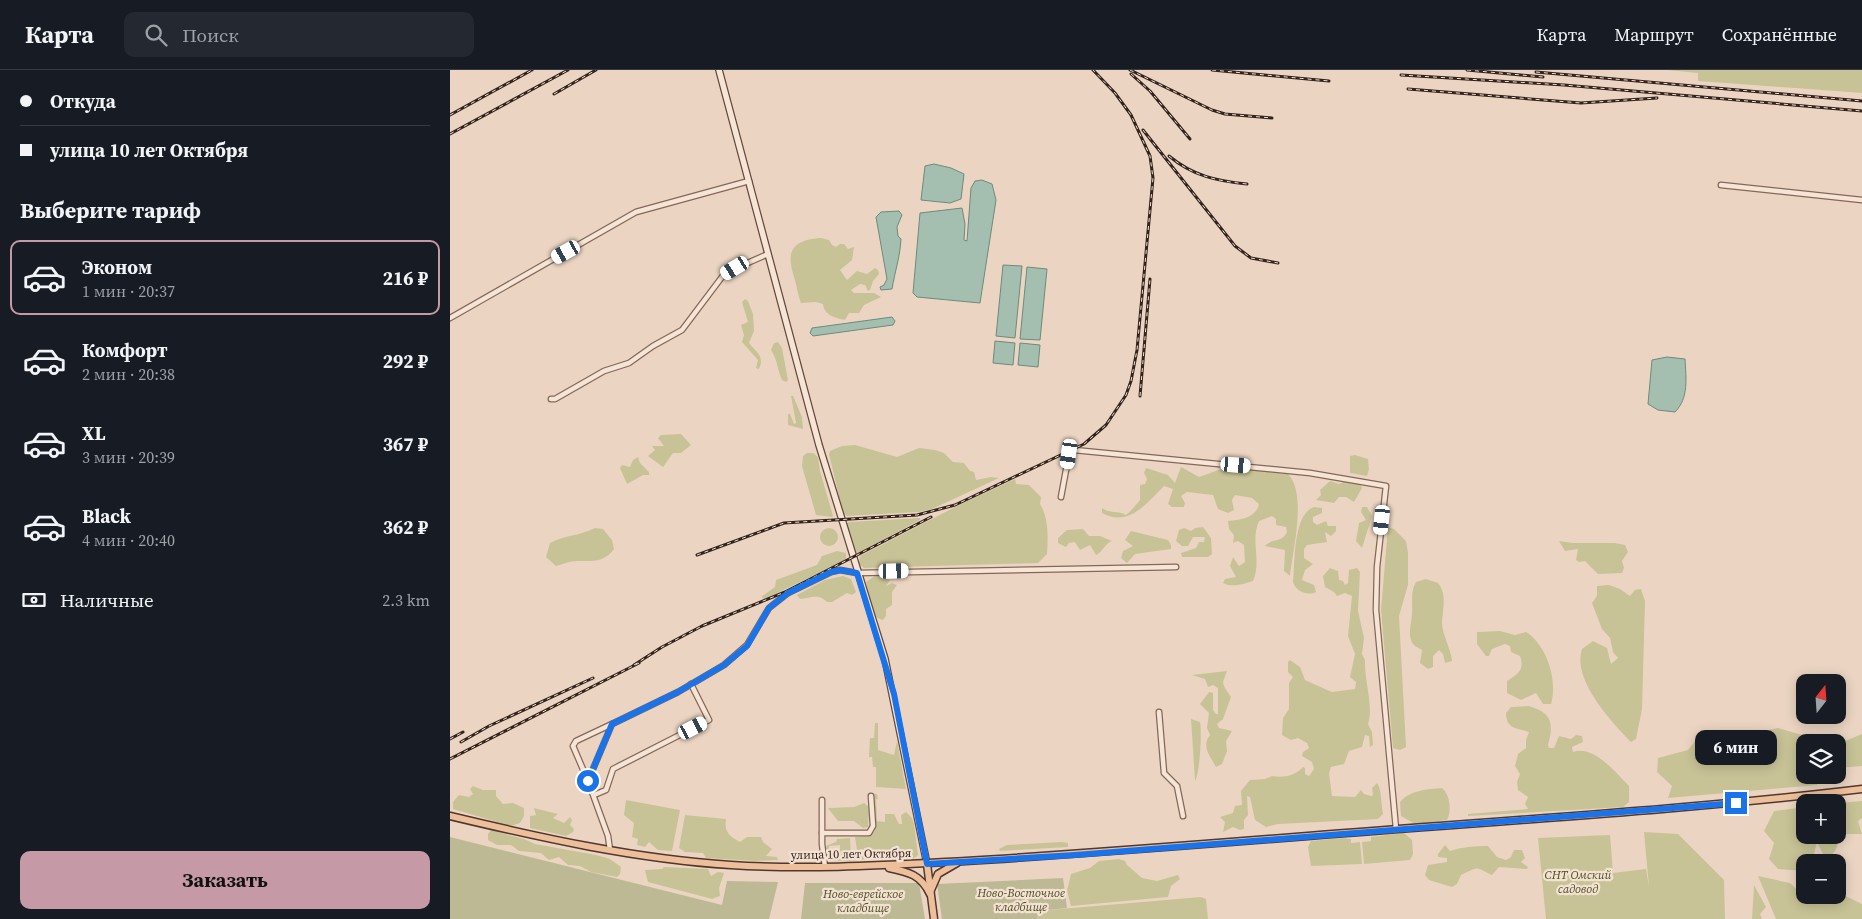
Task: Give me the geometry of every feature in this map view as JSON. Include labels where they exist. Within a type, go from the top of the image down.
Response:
[{"type":"main road","name":"улица 10 лет Октября","points":[[450,816],[610,850],[728,865],[881,866],[1075,855],[1736,803],[1862,789]]},
{"type":"main road","points":[[930,894],[938,874],[947,868],[966,861]]},
{"type":"main road","points":[[927,864],[934,919]]},
{"type":"main road","points":[[881,866],[916,875],[923,881],[930,894]]},
{"type":"street","points":[[719,70],[819,445],[894,694],[927,864]]},
{"type":"street","points":[[450,318],[636,212],[749,182]]},
{"type":"street","points":[[1721,185],[1862,200]]},
{"type":"street","points":[[551,399],[555,399],[585,384],[604,371],[629,363],[653,346],[682,330],[726,273],[768,254]]},
{"type":"street","points":[[1061,497],[1069,454],[1074,450],[1303,472],[1386,486],[1377,567],[1376,610],[1396,829]]},
{"type":"street","points":[[610,850],[594,795],[573,746],[576,741],[692,684],[738,654],[753,637],[769,608],[788,593],[831,572],[840,570],[857,573],[1176,567]]},
{"type":"street","points":[[594,795],[606,790],[613,769],[708,720],[692,684]]},
{"type":"street","points":[[1159,712],[1164,773],[1177,786],[1183,816]]},
{"type":"street","points":[[588,781],[612,724]]},
{"type":"street","points":[[822,833],[869,833],[873,826],[871,796]]},
{"type":"street","points":[[822,800],[825,867]]},
{"type":"green space","points":[[1667,70],[1862,70],[1862,93],[1698,81],[1698,73]]},
{"type":"green space","points":[[821,238],[829,240],[836,247],[844,244],[848,249],[854,247],[852,260],[840,270],[847,280],[857,271],[867,274],[875,268],[878,270],[879,274],[873,281],[870,290],[868,291],[865,285],[860,284],[851,290],[854,293],[874,293],[881,297],[864,305],[859,313],[849,313],[845,320],[834,317],[825,311],[823,304],[816,302],[801,303],[799,297],[792,271],[791,256],[793,250],[796,245],[802,242]]},
{"type":"green space","points":[[745,299],[748,301],[753,314],[754,331],[749,343],[760,357],[761,365],[759,369],[756,368],[758,360],[742,342],[744,335],[741,325],[748,322],[742,302]]},
{"type":"green space","points":[[778,342],[782,348],[788,380],[786,382],[782,380],[771,350],[774,343]]},
{"type":"green space","points":[[791,396],[793,396],[802,417],[803,429],[788,425],[788,414],[790,414],[794,424],[796,423]]},
{"type":"green space","points":[[681,434],[691,445],[681,453],[673,453],[663,467],[648,456],[655,450],[652,446],[664,446],[658,438],[661,435]]},
{"type":"green space","points":[[855,445],[897,457],[919,448],[935,450],[944,453],[953,462],[964,463],[970,471],[974,472],[976,480],[991,477],[999,478],[932,509],[919,512],[847,516],[843,513],[829,454],[830,451],[842,446]]},
{"type":"green space","points":[[807,453],[813,453],[818,457],[832,517],[816,515],[802,466],[803,456]]},
{"type":"green space","points":[[1355,455],[1368,459],[1369,469],[1367,476],[1350,473],[1350,456]]},
{"type":"green space","points":[[638,457],[640,463],[649,472],[649,475],[643,475],[627,484],[620,468],[622,465],[630,467],[633,460]]},
{"type":"green space","points":[[1181,467],[1199,477],[1227,467],[1288,474],[1294,483],[1298,508],[1290,576],[1284,571],[1285,550],[1265,546],[1282,538],[1287,532],[1286,527],[1276,525],[1276,519],[1272,516],[1259,521],[1253,581],[1234,585],[1223,583],[1225,579],[1236,577],[1230,566],[1233,557],[1239,566],[1245,562],[1244,545],[1238,541],[1233,543],[1234,535],[1229,529],[1228,521],[1242,519],[1255,512],[1259,504],[1252,498],[1235,495],[1232,500],[1234,510],[1228,513],[1218,509],[1213,495],[1187,492],[1181,496],[1185,503],[1184,507],[1172,507],[1168,504],[1173,489],[1164,486],[1144,506],[1129,515],[1112,517],[1102,513],[1102,508],[1126,515],[1132,510],[1140,500],[1140,485],[1145,484],[1147,479],[1144,473],[1146,468],[1168,475],[1175,483]]},
{"type":"green space","points":[[1015,479],[1016,484],[1029,485],[1041,497],[1040,504],[1047,528],[1047,554],[1038,563],[864,568],[859,564],[860,556],[957,506]]},
{"type":"green space","points":[[1330,481],[1339,484],[1346,481],[1360,484],[1362,488],[1354,502],[1346,497],[1339,497],[1334,503],[1316,500],[1321,495],[1320,490]]},
{"type":"green space","points":[[1314,507],[1322,508],[1322,513],[1313,517],[1313,522],[1317,525],[1326,521],[1328,526],[1336,526],[1336,531],[1331,536],[1325,532],[1327,542],[1307,545],[1304,549],[1304,558],[1313,564],[1305,570],[1302,580],[1314,585],[1316,592],[1309,594],[1299,591],[1293,582],[1296,540],[1299,529],[1307,511]]},
{"type":"green space","points":[[1362,507],[1367,507],[1372,516],[1362,548],[1356,541],[1359,523],[1366,520],[1361,512]]},
{"type":"green space","points":[[920,518],[920,520],[858,553],[855,552],[846,524],[849,522]]},
{"type":"green space","points":[[1203,527],[1211,538],[1212,554],[1208,557],[1182,557],[1181,553],[1196,548],[1199,542],[1204,542],[1205,537],[1193,537],[1188,546],[1182,546],[1176,541],[1179,530],[1184,528],[1191,531],[1195,528]]},
{"type":"green space","points":[[1388,527],[1394,529],[1406,541],[1408,553],[1408,585],[1399,616],[1406,747],[1400,750],[1393,748],[1381,610]]},
{"type":"green space","points":[[595,528],[603,529],[612,540],[614,549],[606,557],[556,566],[546,557],[550,543]]},
{"type":"green space","points":[[825,528],[833,528],[838,533],[836,544],[825,546],[820,541],[820,533]]},
{"type":"green space","points":[[1083,529],[1089,536],[1100,536],[1112,541],[1096,555],[1090,545],[1080,550],[1075,542],[1069,543],[1066,547],[1058,543],[1058,538],[1067,530]]},
{"type":"green space","points":[[1131,531],[1168,540],[1171,549],[1135,554],[1127,563],[1121,558],[1123,551],[1133,546],[1125,540]]},
{"type":"green space","points":[[1559,541],[1625,545],[1628,552],[1622,561],[1624,568],[1622,573],[1598,574],[1585,561],[1579,562],[1576,560],[1578,549],[1565,551]]},
{"type":"green space","points":[[837,551],[846,553],[846,560],[765,599],[761,597],[775,587],[776,580],[817,565],[822,556]]},
{"type":"green space","points":[[1330,568],[1338,571],[1339,580],[1343,581],[1345,585],[1348,583],[1349,570],[1357,568],[1360,572],[1358,611],[1364,638],[1362,654],[1365,660],[1370,710],[1368,724],[1372,732],[1373,745],[1370,747],[1369,736],[1365,735],[1362,747],[1349,751],[1344,764],[1331,767],[1329,773],[1332,796],[1355,797],[1361,790],[1364,794],[1371,796],[1373,795],[1372,788],[1377,783],[1381,793],[1383,814],[1378,819],[1278,824],[1266,827],[1255,820],[1250,797],[1247,796],[1248,815],[1244,820],[1244,829],[1240,830],[1233,827],[1223,832],[1225,822],[1220,817],[1233,813],[1235,806],[1242,805],[1241,791],[1250,780],[1265,779],[1272,776],[1289,776],[1303,767],[1305,768],[1305,774],[1309,776],[1314,769],[1312,762],[1302,756],[1303,752],[1309,748],[1307,743],[1298,738],[1291,740],[1282,735],[1283,718],[1289,709],[1289,683],[1293,677],[1288,672],[1288,662],[1290,660],[1300,667],[1305,680],[1332,692],[1355,689],[1356,682],[1350,677],[1355,654],[1348,636],[1352,596],[1345,593],[1337,596],[1325,587],[1323,576]]},
{"type":"green space","points":[[876,575],[890,580],[886,586],[892,583],[897,585],[892,592],[892,605],[886,609],[886,616],[883,620],[878,618],[872,610],[866,582]]},
{"type":"green space","points":[[843,576],[851,579],[856,592],[852,595],[847,593],[832,602],[827,602],[817,597],[800,599],[797,595],[825,580]]},
{"type":"green space","points":[[1426,579],[1438,583],[1443,592],[1442,627],[1452,661],[1445,663],[1443,654],[1439,650],[1433,656],[1433,667],[1428,669],[1420,663],[1422,650],[1413,644],[1410,633],[1413,589],[1416,582]]},
{"type":"green space","points":[[1609,585],[1620,589],[1630,596],[1635,590],[1641,589],[1645,601],[1642,709],[1636,739],[1631,742],[1595,699],[1588,687],[1580,661],[1582,649],[1593,641],[1607,648],[1611,664],[1618,658],[1613,652],[1610,638],[1602,629],[1592,603],[1597,596],[1597,586]]},
{"type":"green space","points":[[1500,631],[1515,635],[1526,632],[1540,646],[1545,654],[1552,675],[1553,695],[1551,704],[1543,704],[1536,693],[1521,700],[1507,693],[1507,681],[1520,671],[1522,665],[1520,656],[1511,652],[1510,646],[1505,644],[1492,649],[1489,656],[1486,656],[1477,644],[1477,632]]},
{"type":"green space","points":[[1227,671],[1223,684],[1231,697],[1223,719],[1217,724],[1219,728],[1232,731],[1226,741],[1227,751],[1222,764],[1216,767],[1206,747],[1207,739],[1210,735],[1207,728],[1209,713],[1200,704],[1209,692],[1213,693],[1213,710],[1218,714],[1218,688],[1213,685],[1208,687],[1205,679],[1192,675]]},
{"type":"green space","points":[[1529,706],[1543,712],[1549,720],[1551,731],[1549,748],[1554,748],[1559,736],[1571,739],[1576,735],[1582,736],[1583,742],[1572,747],[1573,752],[1589,752],[1611,767],[1629,786],[1629,802],[1623,807],[1468,816],[1468,814],[1528,809],[1525,804],[1528,797],[1518,790],[1517,782],[1520,774],[1515,766],[1518,754],[1526,748],[1529,732],[1510,725],[1506,718],[1506,713],[1511,707]]},
{"type":"green space","points":[[1191,719],[1200,722],[1201,727],[1199,761],[1195,781]]},
{"type":"green space","points":[[875,723],[878,723],[878,750],[894,755],[897,741],[906,789],[876,787],[876,767],[873,767],[872,757],[869,757],[870,738],[874,738]]},
{"type":"green space","points":[[1778,728],[1799,734],[1796,734],[1796,784],[1817,785],[1668,798],[1672,786],[1657,772],[1658,758],[1688,750],[1699,736],[1739,736]]},
{"type":"green space","points":[[1862,734],[1862,766],[1846,767],[1846,741]]},
{"type":"green space","points":[[473,786],[483,790],[496,790],[496,796],[503,804],[513,803],[524,808],[524,816],[520,823],[511,826],[453,809],[453,802],[459,795],[469,797],[473,794],[470,789]]},
{"type":"green space","points":[[1442,788],[1447,794],[1449,803],[1449,817],[1447,820],[1415,824],[1401,816],[1400,802],[1404,798],[1420,791]]},
{"type":"green space","points":[[874,794],[877,794],[878,799],[876,799],[877,821],[885,822],[885,814],[894,814],[899,824],[902,824],[901,815],[906,812],[912,818],[918,855],[902,861],[876,858],[844,861],[828,859],[828,856],[837,858],[840,856],[840,845],[829,846],[829,852],[825,850],[826,846],[836,842],[837,839],[850,838],[851,858],[864,852],[863,849],[857,850],[855,837],[869,836],[875,831]]},
{"type":"green space","points":[[626,800],[680,810],[672,851],[658,850],[649,842],[645,847],[637,845],[638,839],[632,837],[634,823],[624,815]]},
{"type":"green space","points":[[1862,801],[1862,818],[1858,821],[1862,834],[1846,834],[1846,802]]},
{"type":"green space","points":[[864,803],[869,807],[868,827],[863,828],[854,821],[838,821],[828,808],[854,807]]},
{"type":"green space","points":[[534,808],[558,814],[553,818],[564,823],[570,817],[572,820],[570,825],[574,829],[573,832],[566,836],[530,828],[530,816],[536,815]]},
{"type":"green space","points":[[1796,808],[1796,844],[1816,844],[1814,854],[1796,854],[1796,870],[1778,869],[1769,859],[1774,843],[1764,831],[1774,811]]},
{"type":"green space","points":[[685,815],[726,819],[728,833],[733,838],[740,842],[747,837],[761,837],[763,842],[772,849],[766,856],[777,857],[778,860],[755,861],[706,858],[703,853],[685,852],[679,848]]},
{"type":"green space","points":[[491,830],[535,844],[610,859],[621,867],[620,874],[617,877],[591,872],[580,866],[568,865],[559,857],[549,860],[541,853],[519,851],[511,845],[497,845],[488,840],[488,834]]},
{"type":"green space","name":"СНТ Омский садовод","points":[[1644,832],[1678,834],[1724,880],[1725,919],[1546,919],[1538,838],[1610,835],[1613,873],[1646,869],[1649,887]]},
{"type":"green space","points":[[1404,833],[1412,840],[1413,854],[1410,860],[1364,864],[1362,842],[1371,841],[1371,837]]},
{"type":"green space","points":[[450,837],[722,905],[727,881],[778,882],[769,919],[450,919]]},
{"type":"green space","points":[[1351,839],[1351,843],[1360,842],[1362,864],[1311,866],[1308,847],[1311,841]]},
{"type":"green space","points":[[1068,843],[1068,847],[1000,851],[999,849],[1007,845]]},
{"type":"green space","points":[[1818,844],[1838,844],[1833,854],[1823,854]]},
{"type":"green space","points":[[1445,845],[1450,851],[1488,846],[1497,857],[1506,860],[1511,857],[1514,850],[1522,850],[1525,858],[1521,862],[1528,867],[1527,869],[1499,867],[1492,875],[1480,869],[1475,869],[1461,875],[1457,884],[1452,887],[1429,880],[1425,875],[1428,865],[1447,862],[1447,858],[1438,857],[1438,854]]},
{"type":"green space","points":[[1119,859],[1125,861],[1142,878],[1157,881],[1178,875],[1180,879],[1171,886],[1168,897],[1071,906],[1067,891],[1071,874],[1090,868],[1099,861]]},
{"type":"green space","points":[[664,867],[708,869],[711,876],[718,872],[724,873],[719,888],[720,896],[712,899],[648,882],[645,870],[662,869]]},
{"type":"green space","points":[[1758,876],[1790,883],[1796,889],[1796,904],[1846,904],[1846,896],[1862,904],[1862,919],[1776,919]]},
{"type":"green space","name":"Ново-Восточное кладбище","points":[[1063,878],[1067,908],[1037,911],[1037,919],[942,919],[937,884]]},
{"type":"green space","name":"Ново-еврейское кладбище","points":[[805,883],[919,883],[925,919],[801,919]]},
{"type":"green space","points":[[1754,885],[1766,907],[1760,914],[1762,919],[1752,919]]},
{"type":"green space","points":[[1201,897],[1206,899],[1208,919],[1037,919],[1037,911]]},
{"type":"shaded area","points":[[934,164],[951,168],[964,174],[961,199],[950,203],[921,200],[925,166]]},
{"type":"shaded area","points":[[982,180],[992,184],[996,200],[980,303],[917,297],[913,293],[920,213],[962,208],[965,224],[964,240],[967,241],[971,188],[975,181]]},
{"type":"shaded area","points":[[899,211],[902,215],[897,227],[898,236],[901,239],[892,289],[881,290],[880,287],[884,285],[887,279],[876,217],[881,212]]},
{"type":"shaded area","points":[[1003,265],[1022,266],[1015,338],[996,336]]},
{"type":"shaded area","points":[[1027,267],[1047,269],[1040,340],[1020,339]]},
{"type":"shaded area","points":[[892,317],[895,321],[893,325],[813,336],[810,333],[812,328]]},
{"type":"shaded area","points":[[995,341],[1015,343],[1013,365],[993,363]]},
{"type":"shaded area","points":[[1020,343],[1040,345],[1038,367],[1018,365]]},
{"type":"shaded area","points":[[1667,357],[1685,359],[1685,394],[1675,412],[1658,410],[1648,404],[1652,360]]},
{"type":"railway","points":[[450,115],[532,70]]},
{"type":"railway","points":[[450,134],[568,70]]},
{"type":"railway","points":[[554,94],[596,70]]},
{"type":"railway","points":[[697,555],[784,523],[917,515],[955,505],[1084,444],[1106,425],[1126,395],[1131,381],[1137,350],[1153,178],[1150,156],[1131,115],[1115,93],[1093,70]]},
{"type":"railway","points":[[1130,70],[1212,110],[1225,114],[1272,118]]},
{"type":"railway","points":[[1212,70],[1329,81]]},
{"type":"railway","points":[[1467,70],[1543,77]]},
{"type":"railway","points":[[1536,72],[1862,101]]},
{"type":"railway","points":[[1131,74],[1150,91],[1190,139]]},
{"type":"railway","points":[[1401,75],[1564,85],[1862,111]]},
{"type":"railway","points":[[1408,89],[1581,103],[1657,98]]},
{"type":"railway","points":[[1143,130],[1235,246],[1251,258],[1278,263]]},
{"type":"railway","points":[[1169,156],[1196,173],[1247,184]]},
{"type":"railway","points":[[1140,396],[1150,279]]},
{"type":"railway","points":[[634,665],[662,647],[702,626],[785,592],[931,517]]},
{"type":"railway","points":[[450,759],[639,663]]},
{"type":"railway","points":[[461,742],[489,726],[593,678]]},
{"type":"railway","points":[[450,739],[463,732]]},
{"type":"route","points":[[588,781],[612,724],[678,692],[724,665],[747,646],[772,604],[788,593],[831,572],[848,570],[857,573],[885,659],[894,694],[927,864],[1075,855],[1736,803]]}]
